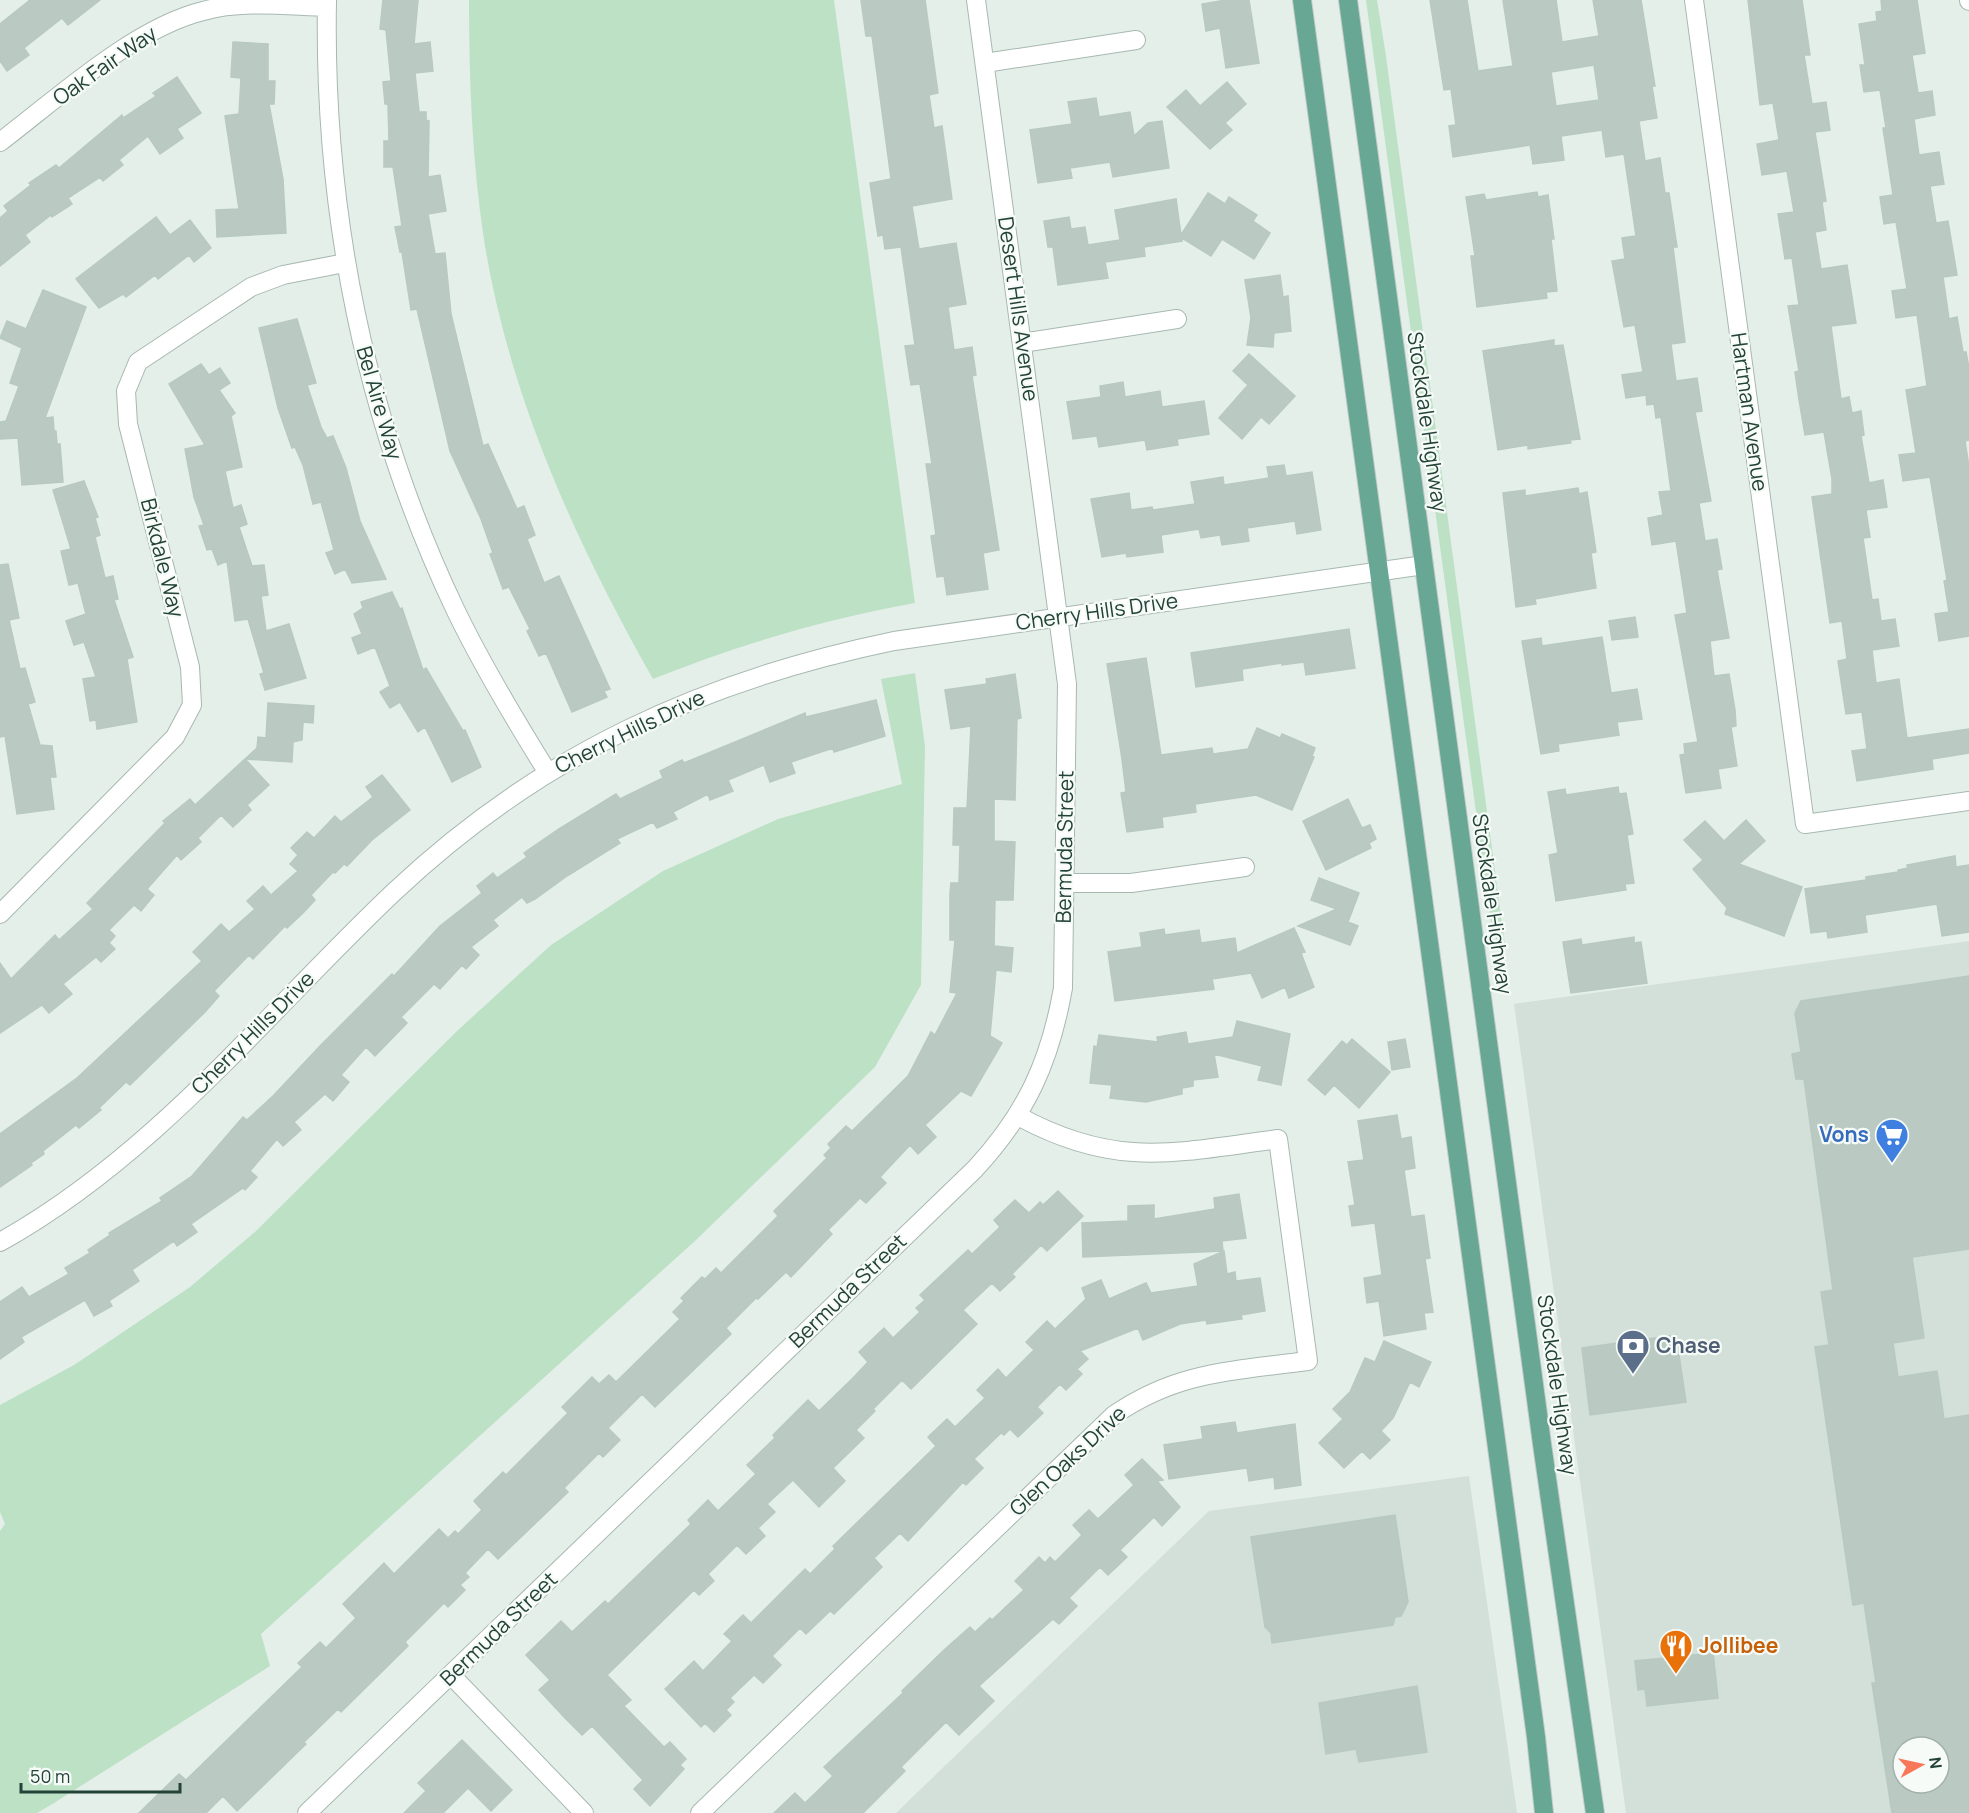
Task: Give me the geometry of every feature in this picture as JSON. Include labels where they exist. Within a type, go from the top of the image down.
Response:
[{"type":"main road","points":[[1302,0],[1544,1813]]},
{"type":"main road","name":"Stockdale Highway","points":[[1348,0],[1542,1444],[1595,1813]]},
{"type":"street","name":"Desert Hills Avenue","points":[[976,0],[1059,618]]},
{"type":"street","name":"Hartman Avenue","points":[[1694,0],[1804,824],[1969,801]]},
{"type":"street","name":"Oak Fair Way","points":[[0,142],[129,46],[176,19],[235,5],[327,3]]},
{"type":"street","name":"Bel Aire Way","points":[[327,3],[328,99],[332,167],[345,263],[364,353],[388,442],[419,528],[462,622],[499,693],[548,773]]},
{"type":"street","points":[[985,63],[1136,40]]},
{"type":"street","name":"Birkdale Way","points":[[0,914],[175,737],[192,705],[190,667],[128,424],[126,391],[138,362],[251,287],[283,275],[345,263]]},
{"type":"street","points":[[1023,343],[1177,319]]},
{"type":"street","name":"Cherry Hills Drive","points":[[0,1242],[71,1197],[125,1156],[176,1111],[394,892],[445,847],[548,773],[637,724],[699,696],[763,673],[894,640],[1424,565]]},
{"type":"street","name":"Bermuda Street","points":[[308,1813],[975,1169],[1018,1116],[1046,1062],[1057,1023],[1063,988],[1067,684],[1059,618]]},
{"type":"street","points":[[1065,883],[1131,883],[1245,867]]},
{"type":"street","name":"Glen Oaks Drive","points":[[700,1813],[1114,1414],[1164,1386],[1193,1377],[1308,1361],[1278,1139],[1180,1152],[1149,1154],[1116,1152],[1083,1145],[1048,1132],[1018,1116]]},
{"type":"street","points":[[451,1675],[584,1813]]},
{"type":"shaded area","points":[[1969,941],[1969,1813],[1626,1813],[1514,1004]]},
{"type":"shaded area","points":[[1469,1476],[1517,1813],[896,1813],[1209,1511]]},
{"type":"green space","points":[[469,0],[834,0],[915,603],[847,617],[782,634],[653,679],[572,522],[528,412],[510,356],[495,298],[480,210],[472,120]]},
{"type":"green space","points":[[1366,0],[1377,0],[1386,56],[1505,946],[1498,945],[1491,923]]},
{"type":"green space","points":[[915,673],[925,746],[921,985],[875,1067],[696,1240],[261,1634],[270,1666],[37,1813],[0,1813],[0,1531],[5,1524],[0,1512],[0,1405],[74,1365],[190,1287],[256,1231],[457,1031],[551,945],[663,871],[778,819],[902,784],[881,679]]},
{"type":"building","points":[[30,0],[100,0],[68,25],[62,18],[24,48],[29,55],[7,71],[0,61],[0,24]]},
{"type":"building","points":[[383,0],[418,0],[414,44],[430,42],[433,71],[415,73],[419,112],[426,112],[426,120],[429,121],[428,177],[440,175],[446,211],[428,214],[435,254],[445,253],[451,314],[483,446],[488,444],[517,509],[524,506],[535,535],[527,539],[544,583],[559,576],[610,689],[604,691],[607,697],[572,712],[546,653],[539,656],[527,631],[530,629],[509,587],[503,589],[490,554],[493,553],[481,519],[450,451],[417,309],[411,310],[402,252],[400,252],[395,227],[402,226],[393,167],[384,167],[384,141],[389,141],[388,104],[385,104],[383,82],[391,81],[386,30],[380,29]]},
{"type":"building","points":[[861,0],[925,0],[938,93],[929,95],[934,128],[942,126],[952,199],[912,206],[919,249],[956,243],[966,304],[948,307],[954,350],[972,347],[976,375],[972,376],[999,550],[983,553],[988,589],[947,595],[944,576],[937,577],[931,536],[936,535],[926,464],[932,464],[920,384],[911,385],[905,346],[915,345],[901,247],[885,249],[883,235],[878,236],[870,183],[891,179],[872,36],[866,36]]},
{"type":"building","points":[[1226,0],[1249,0],[1259,63],[1226,68],[1220,28],[1206,31],[1202,4]]},
{"type":"building","points":[[1430,0],[1467,0],[1478,71],[1513,66],[1503,0],[1556,0],[1562,42],[1599,36],[1593,0],[1641,0],[1655,86],[1652,86],[1657,118],[1639,121],[1645,161],[1660,158],[1665,193],[1669,193],[1677,247],[1673,247],[1685,342],[1671,344],[1676,381],[1697,378],[1702,411],[1695,412],[1711,501],[1699,503],[1705,541],[1717,539],[1722,569],[1717,570],[1729,638],[1710,641],[1714,676],[1729,674],[1735,710],[1736,726],[1731,727],[1737,766],[1718,769],[1721,788],[1686,793],[1680,755],[1685,754],[1684,744],[1698,742],[1675,615],[1687,613],[1676,541],[1652,545],[1648,518],[1663,515],[1659,492],[1671,491],[1661,417],[1656,418],[1654,404],[1647,405],[1646,395],[1626,398],[1622,375],[1643,372],[1635,325],[1624,327],[1612,261],[1625,259],[1622,238],[1636,236],[1624,154],[1606,157],[1602,130],[1561,136],[1564,160],[1533,164],[1530,145],[1453,157],[1449,126],[1456,125],[1451,89],[1444,90]],"holes":[[[1594,65],[1599,100],[1556,106],[1551,72]]]},
{"type":"building","points":[[1748,0],[1802,0],[1810,55],[1804,55],[1812,104],[1826,102],[1830,130],[1815,132],[1826,201],[1822,202],[1826,230],[1815,232],[1821,269],[1847,265],[1856,323],[1831,326],[1841,399],[1849,397],[1852,413],[1861,411],[1864,435],[1861,436],[1869,483],[1883,480],[1887,507],[1866,510],[1870,537],[1863,538],[1872,600],[1878,599],[1881,621],[1895,619],[1899,646],[1872,650],[1876,683],[1899,679],[1907,738],[1969,729],[1969,753],[1932,759],[1933,769],[1857,781],[1852,751],[1867,749],[1862,712],[1846,714],[1838,661],[1847,659],[1842,621],[1830,623],[1812,497],[1832,494],[1832,479],[1824,432],[1805,435],[1795,372],[1799,371],[1788,306],[1799,305],[1792,258],[1785,259],[1778,214],[1794,212],[1787,171],[1762,175],[1757,144],[1779,140],[1773,103],[1760,105]]},
{"type":"building","points":[[1881,0],[1917,0],[1925,53],[1912,55],[1918,93],[1932,91],[1935,115],[1914,119],[1919,155],[1939,152],[1944,184],[1930,186],[1936,223],[1948,221],[1957,275],[1943,277],[1949,319],[1957,317],[1963,352],[1966,352],[1969,368],[1969,440],[1965,441],[1969,467],[1969,636],[1939,641],[1935,614],[1949,612],[1944,581],[1947,580],[1930,477],[1903,481],[1899,455],[1916,453],[1906,390],[1927,386],[1917,315],[1896,318],[1892,291],[1907,289],[1896,222],[1884,224],[1880,197],[1893,195],[1883,128],[1886,128],[1880,90],[1864,92],[1860,65],[1865,65],[1859,24],[1877,21],[1876,12],[1882,11]]},
{"type":"building","points":[[233,42],[268,44],[268,81],[275,81],[274,104],[269,104],[283,179],[286,233],[217,237],[216,210],[239,209],[225,116],[239,114],[241,78],[231,77]]},
{"type":"building","points":[[177,77],[201,113],[177,129],[183,138],[160,154],[148,136],[119,160],[123,165],[103,181],[100,177],[68,198],[72,204],[52,217],[51,215],[25,235],[30,242],[0,266],[0,218],[8,211],[4,206],[31,185],[29,183],[56,165],[59,168],[122,115],[123,118],[156,96],[153,93]]},
{"type":"building","points":[[1227,82],[1246,104],[1225,123],[1232,130],[1210,149],[1167,107],[1186,90],[1200,106]]},
{"type":"building","points":[[1096,98],[1099,117],[1130,112],[1134,136],[1148,123],[1162,121],[1169,168],[1113,177],[1110,162],[1070,168],[1072,178],[1038,183],[1030,130],[1072,124],[1068,102]]},
{"type":"building","points":[[1537,192],[1538,197],[1548,195],[1554,239],[1551,239],[1557,291],[1546,292],[1547,298],[1477,307],[1471,256],[1475,256],[1466,197],[1484,194],[1486,200]]},
{"type":"building","points":[[1208,193],[1225,204],[1229,197],[1257,215],[1253,221],[1270,233],[1254,259],[1222,239],[1211,256],[1182,238],[1182,241],[1144,247],[1145,256],[1105,262],[1108,278],[1058,285],[1053,247],[1048,247],[1044,221],[1069,217],[1071,229],[1085,227],[1088,245],[1120,240],[1115,210],[1176,199],[1181,235]]},
{"type":"building","points":[[156,217],[170,235],[190,220],[211,248],[194,262],[189,255],[158,279],[155,275],[126,297],[123,294],[99,308],[76,279]]},
{"type":"building","points":[[1280,275],[1283,297],[1288,296],[1291,331],[1274,333],[1273,347],[1247,345],[1251,318],[1245,280]]},
{"type":"building","points":[[43,290],[86,307],[45,418],[53,417],[57,444],[60,444],[63,482],[22,485],[18,438],[0,439],[0,422],[6,421],[19,386],[10,383],[22,348],[0,338],[7,321],[26,329]]},
{"type":"building","points":[[297,319],[316,383],[307,385],[321,427],[327,438],[333,436],[346,468],[360,521],[386,579],[352,583],[345,569],[335,574],[326,553],[334,550],[321,502],[313,504],[303,465],[295,447],[292,448],[278,408],[259,328]]},
{"type":"building","points":[[1554,340],[1554,346],[1563,345],[1580,439],[1570,440],[1571,443],[1528,449],[1528,445],[1498,450],[1483,351]]},
{"type":"building","points":[[1249,354],[1295,396],[1269,424],[1261,417],[1242,439],[1219,418],[1248,385],[1233,371]]},
{"type":"building","points":[[201,364],[209,375],[220,368],[230,383],[219,390],[235,413],[231,416],[242,467],[225,471],[233,508],[241,505],[247,524],[239,527],[252,566],[264,565],[268,595],[261,596],[266,631],[289,624],[306,678],[265,690],[260,674],[264,673],[248,619],[235,621],[227,561],[218,565],[212,549],[207,550],[199,526],[204,525],[194,497],[185,449],[205,445],[169,384]]},
{"type":"building","points":[[1123,382],[1125,397],[1160,391],[1162,407],[1204,401],[1209,434],[1177,439],[1178,445],[1147,450],[1145,440],[1099,447],[1097,436],[1073,439],[1067,402],[1101,397],[1100,386]]},
{"type":"building","points":[[1284,465],[1286,476],[1312,472],[1321,530],[1297,534],[1295,521],[1247,528],[1249,541],[1222,545],[1220,535],[1201,538],[1199,529],[1161,535],[1163,552],[1127,557],[1126,553],[1102,557],[1091,499],[1129,493],[1131,510],[1152,507],[1153,510],[1195,504],[1191,482],[1223,477],[1224,485],[1269,478],[1267,467]]},
{"type":"building","points":[[84,481],[98,517],[95,518],[100,535],[95,537],[105,578],[113,576],[118,599],[114,600],[133,657],[127,659],[137,722],[97,729],[96,720],[90,721],[83,679],[96,677],[84,642],[74,645],[66,621],[86,614],[78,583],[69,585],[61,551],[71,549],[53,490]]},
{"type":"building","points":[[1578,488],[1579,494],[1587,492],[1596,552],[1591,553],[1596,588],[1535,599],[1536,604],[1516,607],[1503,493],[1525,490],[1525,496]]},
{"type":"building","points":[[8,564],[19,618],[9,620],[20,669],[25,668],[35,702],[28,704],[40,745],[52,746],[56,777],[50,777],[54,809],[17,814],[5,736],[0,737],[0,565]]},
{"type":"building","points":[[392,592],[400,609],[402,608],[423,670],[426,668],[463,731],[465,730],[481,767],[452,782],[425,727],[418,732],[400,702],[390,708],[380,692],[390,686],[375,647],[358,654],[352,638],[362,634],[354,614],[363,608],[361,602]]},
{"type":"building","points":[[1635,617],[1638,637],[1612,640],[1609,621]]},
{"type":"building","points":[[1349,629],[1355,668],[1306,675],[1304,662],[1282,665],[1282,663],[1242,669],[1243,680],[1196,687],[1191,653]]},
{"type":"building","points":[[1602,637],[1611,693],[1637,689],[1642,719],[1617,722],[1619,735],[1558,744],[1559,751],[1541,754],[1522,641],[1541,638],[1542,646]]},
{"type":"building","points":[[1146,658],[1161,755],[1212,748],[1213,754],[1248,749],[1257,728],[1280,738],[1282,734],[1315,748],[1312,756],[1314,757],[1292,810],[1256,795],[1195,804],[1196,812],[1162,817],[1163,827],[1127,832],[1121,793],[1126,792],[1107,664]]},
{"type":"building","points":[[1015,674],[1021,718],[1017,719],[1015,800],[994,799],[994,841],[1015,842],[1013,900],[995,900],[994,946],[1013,948],[1011,972],[996,970],[990,1036],[1002,1043],[971,1096],[961,1091],[925,1125],[936,1137],[918,1154],[910,1145],[880,1177],[886,1183],[866,1203],[860,1198],[828,1230],[832,1234],[791,1277],[786,1272],[758,1299],[756,1298],[726,1328],[731,1334],[655,1407],[642,1394],[608,1428],[620,1440],[603,1457],[599,1453],[564,1488],[568,1492],[498,1559],[488,1549],[465,1573],[469,1577],[460,1585],[465,1590],[448,1607],[444,1603],[405,1642],[408,1646],[341,1712],[338,1709],[304,1742],[306,1744],[237,1811],[223,1796],[206,1813],[139,1813],[179,1774],[186,1780],[302,1667],[298,1663],[320,1642],[326,1648],[356,1618],[343,1604],[384,1563],[394,1574],[439,1529],[448,1538],[455,1531],[458,1534],[482,1510],[474,1501],[503,1472],[506,1475],[568,1413],[562,1407],[592,1377],[599,1384],[609,1375],[616,1382],[680,1319],[673,1312],[684,1301],[681,1298],[702,1277],[705,1279],[716,1268],[721,1273],[778,1216],[774,1211],[827,1158],[824,1155],[831,1148],[828,1144],[846,1126],[852,1131],[908,1076],[931,1032],[935,1035],[957,993],[950,992],[955,940],[950,940],[950,893],[951,883],[959,883],[960,845],[953,845],[954,808],[967,808],[971,726],[951,729],[945,690],[987,684],[986,679]]},
{"type":"building","points":[[876,700],[885,736],[834,752],[833,748],[791,762],[795,773],[770,782],[764,765],[728,780],[733,791],[710,800],[708,794],[673,812],[677,819],[657,828],[653,822],[617,839],[620,843],[535,899],[527,903],[522,897],[493,920],[498,926],[471,947],[479,955],[466,969],[462,965],[440,989],[434,984],[401,1017],[407,1023],[375,1056],[366,1047],[341,1075],[349,1082],[333,1101],[325,1094],[294,1122],[301,1130],[283,1146],[277,1139],[250,1171],[257,1177],[245,1190],[243,1188],[191,1224],[197,1232],[177,1246],[174,1241],[132,1270],[139,1281],[109,1301],[112,1306],[94,1316],[85,1300],[21,1337],[24,1342],[0,1359],[0,1302],[22,1287],[29,1297],[69,1274],[65,1268],[90,1253],[88,1250],[110,1235],[109,1233],[162,1201],[160,1198],[192,1176],[243,1117],[247,1120],[273,1096],[392,974],[394,976],[440,926],[482,893],[477,886],[493,873],[497,878],[527,857],[524,853],[559,829],[616,794],[620,799],[663,778],[660,771],[682,760],[684,763],[805,713],[806,717]]},
{"type":"building","points":[[268,703],[314,706],[313,723],[303,722],[302,740],[293,742],[292,762],[245,759],[257,748],[258,737],[266,738]]},
{"type":"building","points":[[245,759],[269,785],[247,805],[251,810],[233,827],[221,815],[198,838],[201,842],[181,860],[177,855],[147,889],[154,895],[141,911],[134,905],[109,930],[115,936],[109,943],[115,949],[101,962],[96,957],[63,984],[72,994],[49,1013],[42,1005],[0,1033],[0,963],[11,979],[55,935],[59,940],[93,909],[87,903],[165,823],[163,821],[190,799],[195,805]]},
{"type":"building","points":[[382,775],[410,810],[372,840],[347,866],[344,864],[335,873],[333,872],[311,895],[315,900],[303,913],[287,928],[285,926],[253,959],[249,955],[214,991],[219,996],[205,1012],[130,1085],[126,1082],[99,1108],[101,1110],[79,1128],[76,1125],[43,1151],[44,1154],[31,1163],[32,1165],[0,1187],[0,1134],[77,1078],[202,961],[193,952],[221,924],[229,932],[255,909],[247,901],[263,886],[271,895],[298,871],[290,864],[298,855],[291,848],[307,832],[314,838],[335,816],[341,822],[373,797],[366,787]]},
{"type":"building","points":[[1618,787],[1619,794],[1626,793],[1633,834],[1627,835],[1634,883],[1625,884],[1626,890],[1556,901],[1549,855],[1558,853],[1548,792],[1565,789],[1566,795]]},
{"type":"building","points":[[1348,799],[1362,828],[1370,825],[1376,839],[1369,843],[1371,848],[1326,870],[1303,821]]},
{"type":"building","points":[[1746,820],[1765,841],[1739,864],[1802,887],[1784,936],[1725,914],[1727,908],[1693,869],[1703,860],[1684,840],[1705,821],[1724,841]]},
{"type":"building","points":[[1955,856],[1956,867],[1969,865],[1969,932],[1942,936],[1937,904],[1865,915],[1867,932],[1828,938],[1827,931],[1811,933],[1805,889],[1866,880],[1866,877],[1898,872],[1898,870],[1908,868],[1907,865]]},
{"type":"building","points":[[1319,878],[1359,893],[1348,922],[1358,926],[1350,945],[1298,926],[1337,909],[1311,900]]},
{"type":"building","points":[[1294,928],[1305,952],[1301,953],[1314,987],[1289,998],[1285,987],[1262,998],[1251,973],[1212,979],[1214,989],[1115,1001],[1108,952],[1142,947],[1140,933],[1164,929],[1165,935],[1199,930],[1201,943],[1235,938],[1237,953]]},
{"type":"building","points":[[1634,937],[1634,943],[1641,942],[1647,983],[1571,993],[1563,942],[1581,939],[1582,945]]},
{"type":"building","points":[[1969,976],[1969,1249],[1912,1257],[1924,1338],[1893,1343],[1898,1377],[1937,1371],[1944,1419],[1969,1415],[1969,1813],[1892,1813],[1872,1683],[1876,1683],[1864,1603],[1853,1605],[1815,1347],[1829,1345],[1821,1292],[1833,1290],[1804,1079],[1796,1079],[1792,1054],[1801,1052],[1795,1013],[1801,1001]]},
{"type":"building","points":[[1237,1021],[1290,1034],[1281,1085],[1258,1080],[1262,1066],[1214,1054],[1218,1077],[1193,1080],[1193,1086],[1182,1088],[1182,1094],[1146,1102],[1110,1098],[1112,1085],[1090,1083],[1094,1046],[1097,1047],[1099,1035],[1158,1042],[1157,1037],[1186,1032],[1188,1044],[1233,1037]]},
{"type":"building","points":[[1352,1039],[1390,1072],[1359,1108],[1334,1085],[1325,1095],[1308,1080],[1342,1041],[1347,1045]]},
{"type":"building","points":[[1405,1039],[1410,1067],[1392,1070],[1388,1042]]},
{"type":"building","points":[[1397,1115],[1401,1139],[1411,1137],[1415,1168],[1404,1170],[1411,1217],[1424,1215],[1430,1258],[1425,1259],[1433,1312],[1424,1313],[1426,1329],[1384,1336],[1379,1301],[1367,1303],[1364,1278],[1382,1275],[1375,1223],[1352,1226],[1349,1206],[1355,1205],[1348,1162],[1364,1160],[1358,1121]]},
{"type":"building","points":[[1058,1191],[1083,1216],[1047,1251],[1041,1245],[1012,1274],[1015,1277],[1000,1291],[992,1283],[963,1310],[977,1324],[911,1389],[902,1380],[873,1409],[875,1411],[856,1430],[864,1438],[833,1468],[845,1481],[819,1507],[793,1480],[767,1504],[775,1512],[758,1528],[765,1536],[746,1554],[737,1545],[708,1574],[714,1581],[699,1595],[694,1590],[607,1675],[631,1700],[624,1706],[664,1747],[670,1742],[686,1759],[680,1765],[684,1769],[650,1806],[634,1789],[643,1780],[592,1726],[582,1735],[539,1690],[550,1680],[526,1655],[561,1621],[572,1632],[605,1601],[608,1604],[691,1524],[688,1520],[708,1500],[718,1511],[756,1474],[747,1465],[775,1438],[773,1435],[808,1400],[819,1411],[853,1378],[868,1362],[859,1352],[884,1328],[893,1338],[920,1312],[916,1308],[925,1300],[920,1295],[968,1250],[972,1254],[1000,1227],[994,1220],[1015,1200],[1029,1213],[1040,1202],[1043,1205]]},
{"type":"building","points":[[1239,1194],[1246,1238],[1222,1241],[1223,1251],[1083,1257],[1082,1223],[1128,1221],[1128,1206],[1154,1205],[1154,1219],[1215,1209],[1214,1198]]},
{"type":"building","points":[[1224,1251],[1227,1274],[1235,1272],[1236,1281],[1260,1278],[1265,1311],[1241,1315],[1242,1319],[1207,1324],[1206,1320],[1180,1324],[1143,1340],[1138,1328],[1080,1351],[1088,1359],[1077,1369],[1082,1374],[1066,1390],[1060,1384],[1037,1407],[1043,1413],[1018,1437],[1010,1429],[1004,1435],[1001,1433],[974,1459],[983,1468],[966,1485],[963,1482],[908,1541],[900,1533],[874,1558],[882,1567],[834,1614],[830,1611],[806,1634],[800,1628],[772,1656],[781,1665],[763,1683],[754,1675],[730,1698],[734,1702],[726,1710],[731,1715],[714,1732],[705,1723],[701,1727],[665,1689],[694,1661],[703,1671],[732,1641],[724,1634],[743,1615],[751,1623],[805,1569],[810,1574],[835,1549],[833,1546],[936,1446],[928,1437],[947,1419],[955,1427],[985,1398],[977,1390],[998,1369],[1006,1378],[1034,1350],[1026,1342],[1047,1321],[1055,1329],[1086,1299],[1082,1288],[1101,1280],[1109,1299],[1146,1283],[1151,1293],[1198,1286],[1194,1264]]},
{"type":"building","name":"Chase","points":[[1676,1335],[1686,1402],[1590,1415],[1582,1348]]},
{"type":"building","points":[[1384,1341],[1431,1362],[1419,1387],[1410,1382],[1393,1418],[1381,1431],[1390,1440],[1370,1459],[1362,1451],[1344,1468],[1319,1443],[1343,1419],[1333,1409],[1350,1392],[1365,1358],[1375,1362]]},
{"type":"building","points":[[1235,1422],[1237,1433],[1295,1424],[1301,1485],[1275,1489],[1274,1477],[1249,1481],[1247,1468],[1169,1479],[1164,1445],[1203,1439],[1201,1427]]},
{"type":"building","points":[[1142,1459],[1163,1480],[1157,1481],[1180,1507],[1162,1526],[1154,1517],[1120,1550],[1127,1557],[1108,1575],[1100,1567],[1069,1598],[1077,1606],[1059,1624],[1053,1619],[979,1686],[994,1701],[959,1735],[946,1722],[901,1767],[905,1771],[863,1813],[774,1813],[795,1793],[805,1803],[833,1776],[824,1767],[903,1693],[902,1691],[944,1650],[970,1627],[975,1632],[990,1618],[992,1620],[1024,1590],[1015,1581],[1039,1557],[1045,1563],[1050,1557],[1055,1562],[1082,1535],[1073,1525],[1089,1510],[1098,1519],[1134,1485],[1125,1475]]},
{"type":"building","points":[[1395,1515],[1408,1602],[1401,1616],[1395,1617],[1393,1625],[1272,1643],[1271,1633],[1265,1627],[1251,1537]]},
{"type":"building","name":"Jollibee","points":[[1713,1653],[1718,1698],[1647,1706],[1645,1689],[1638,1690],[1635,1661]]},
{"type":"building","points":[[1417,1686],[1427,1752],[1359,1762],[1356,1749],[1326,1754],[1319,1703]]},
{"type":"building","points":[[462,1740],[512,1790],[491,1811],[468,1788],[443,1813],[404,1813],[426,1791],[418,1783]]},
{"type":"place","name":"Vons","points":[[1892,1164]]},
{"type":"place","name":"Chase","points":[[1633,1375]]},
{"type":"place","name":"Jollibee","points":[[1676,1675]]}]
